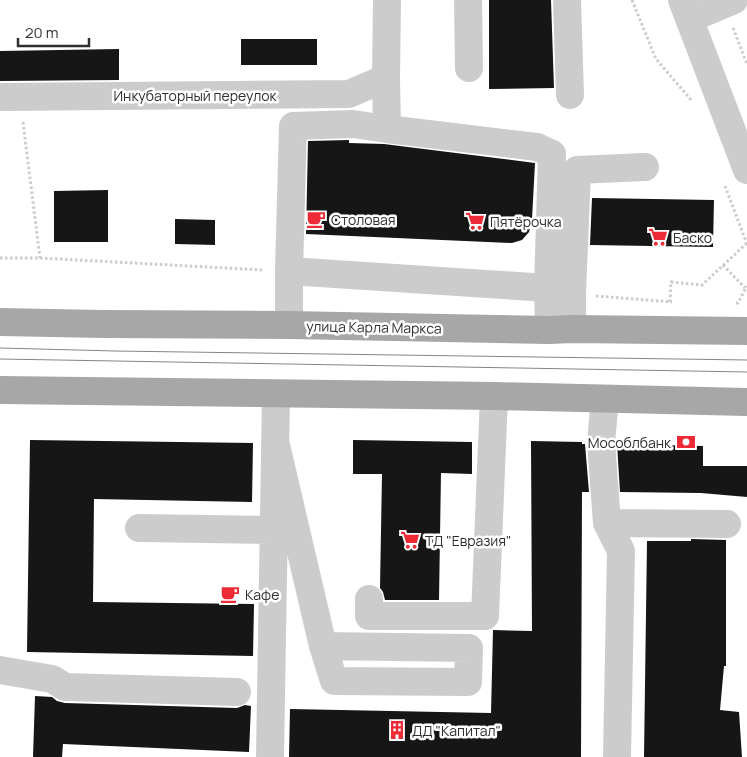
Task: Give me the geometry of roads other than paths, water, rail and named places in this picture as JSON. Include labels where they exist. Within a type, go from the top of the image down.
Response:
[{"type":"main road","name":"улица Карла Маркса","points":[[0,322],[747,331]]},
{"type":"main road","points":[[0,390],[494,396],[747,402]]},
{"type":"street","points":[[387,129],[388,0]]},
{"type":"street","points":[[468,0],[468,68]]},
{"type":"street","points":[[568,0],[570,95]]},
{"type":"street","points":[[729,2],[685,10],[735,174]]},
{"type":"street","name":"Инкубаторный переулок","points":[[10,97],[348,94],[386,78]]},
{"type":"street","points":[[289,325],[293,126],[354,124],[537,147],[552,154],[560,291],[560,329]]},
{"type":"street","points":[[560,291],[577,170],[645,167]]},
{"type":"street","points":[[289,271],[560,291]]},
{"type":"street","points":[[270,757],[276,394]]},
{"type":"street","points":[[369,599],[369,616],[485,616],[494,396]]},
{"type":"street","points":[[605,399],[602,442],[607,523],[621,551],[617,757]]},
{"type":"street","points":[[275,441],[323,646],[334,681],[468,682],[468,648],[323,646]]},
{"type":"street","points":[[607,523],[727,524]]},
{"type":"street","points":[[138,528],[273,530]]},
{"type":"street","points":[[0,670],[52,679],[65,688],[237,692]]},
{"type":"tram line","points":[[0,348],[747,360]]},
{"type":"tram line","points":[[0,359],[747,372]]},
{"type":"place","name":"Столовая","points":[[316,219]]},
{"type":"place","name":"Пятёрочка","points":[[475,221]]},
{"type":"place","name":"Баско","points":[[658,237]]},
{"type":"place","name":"Мособлбанк","points":[[686,442]]},
{"type":"place","name":"ТД \"Евразия\"","points":[[410,540]]},
{"type":"place","name":"Кафе","points":[[230,594]]},
{"type":"place","name":"ДД \"Капитал\"","points":[[397,730]]}]
